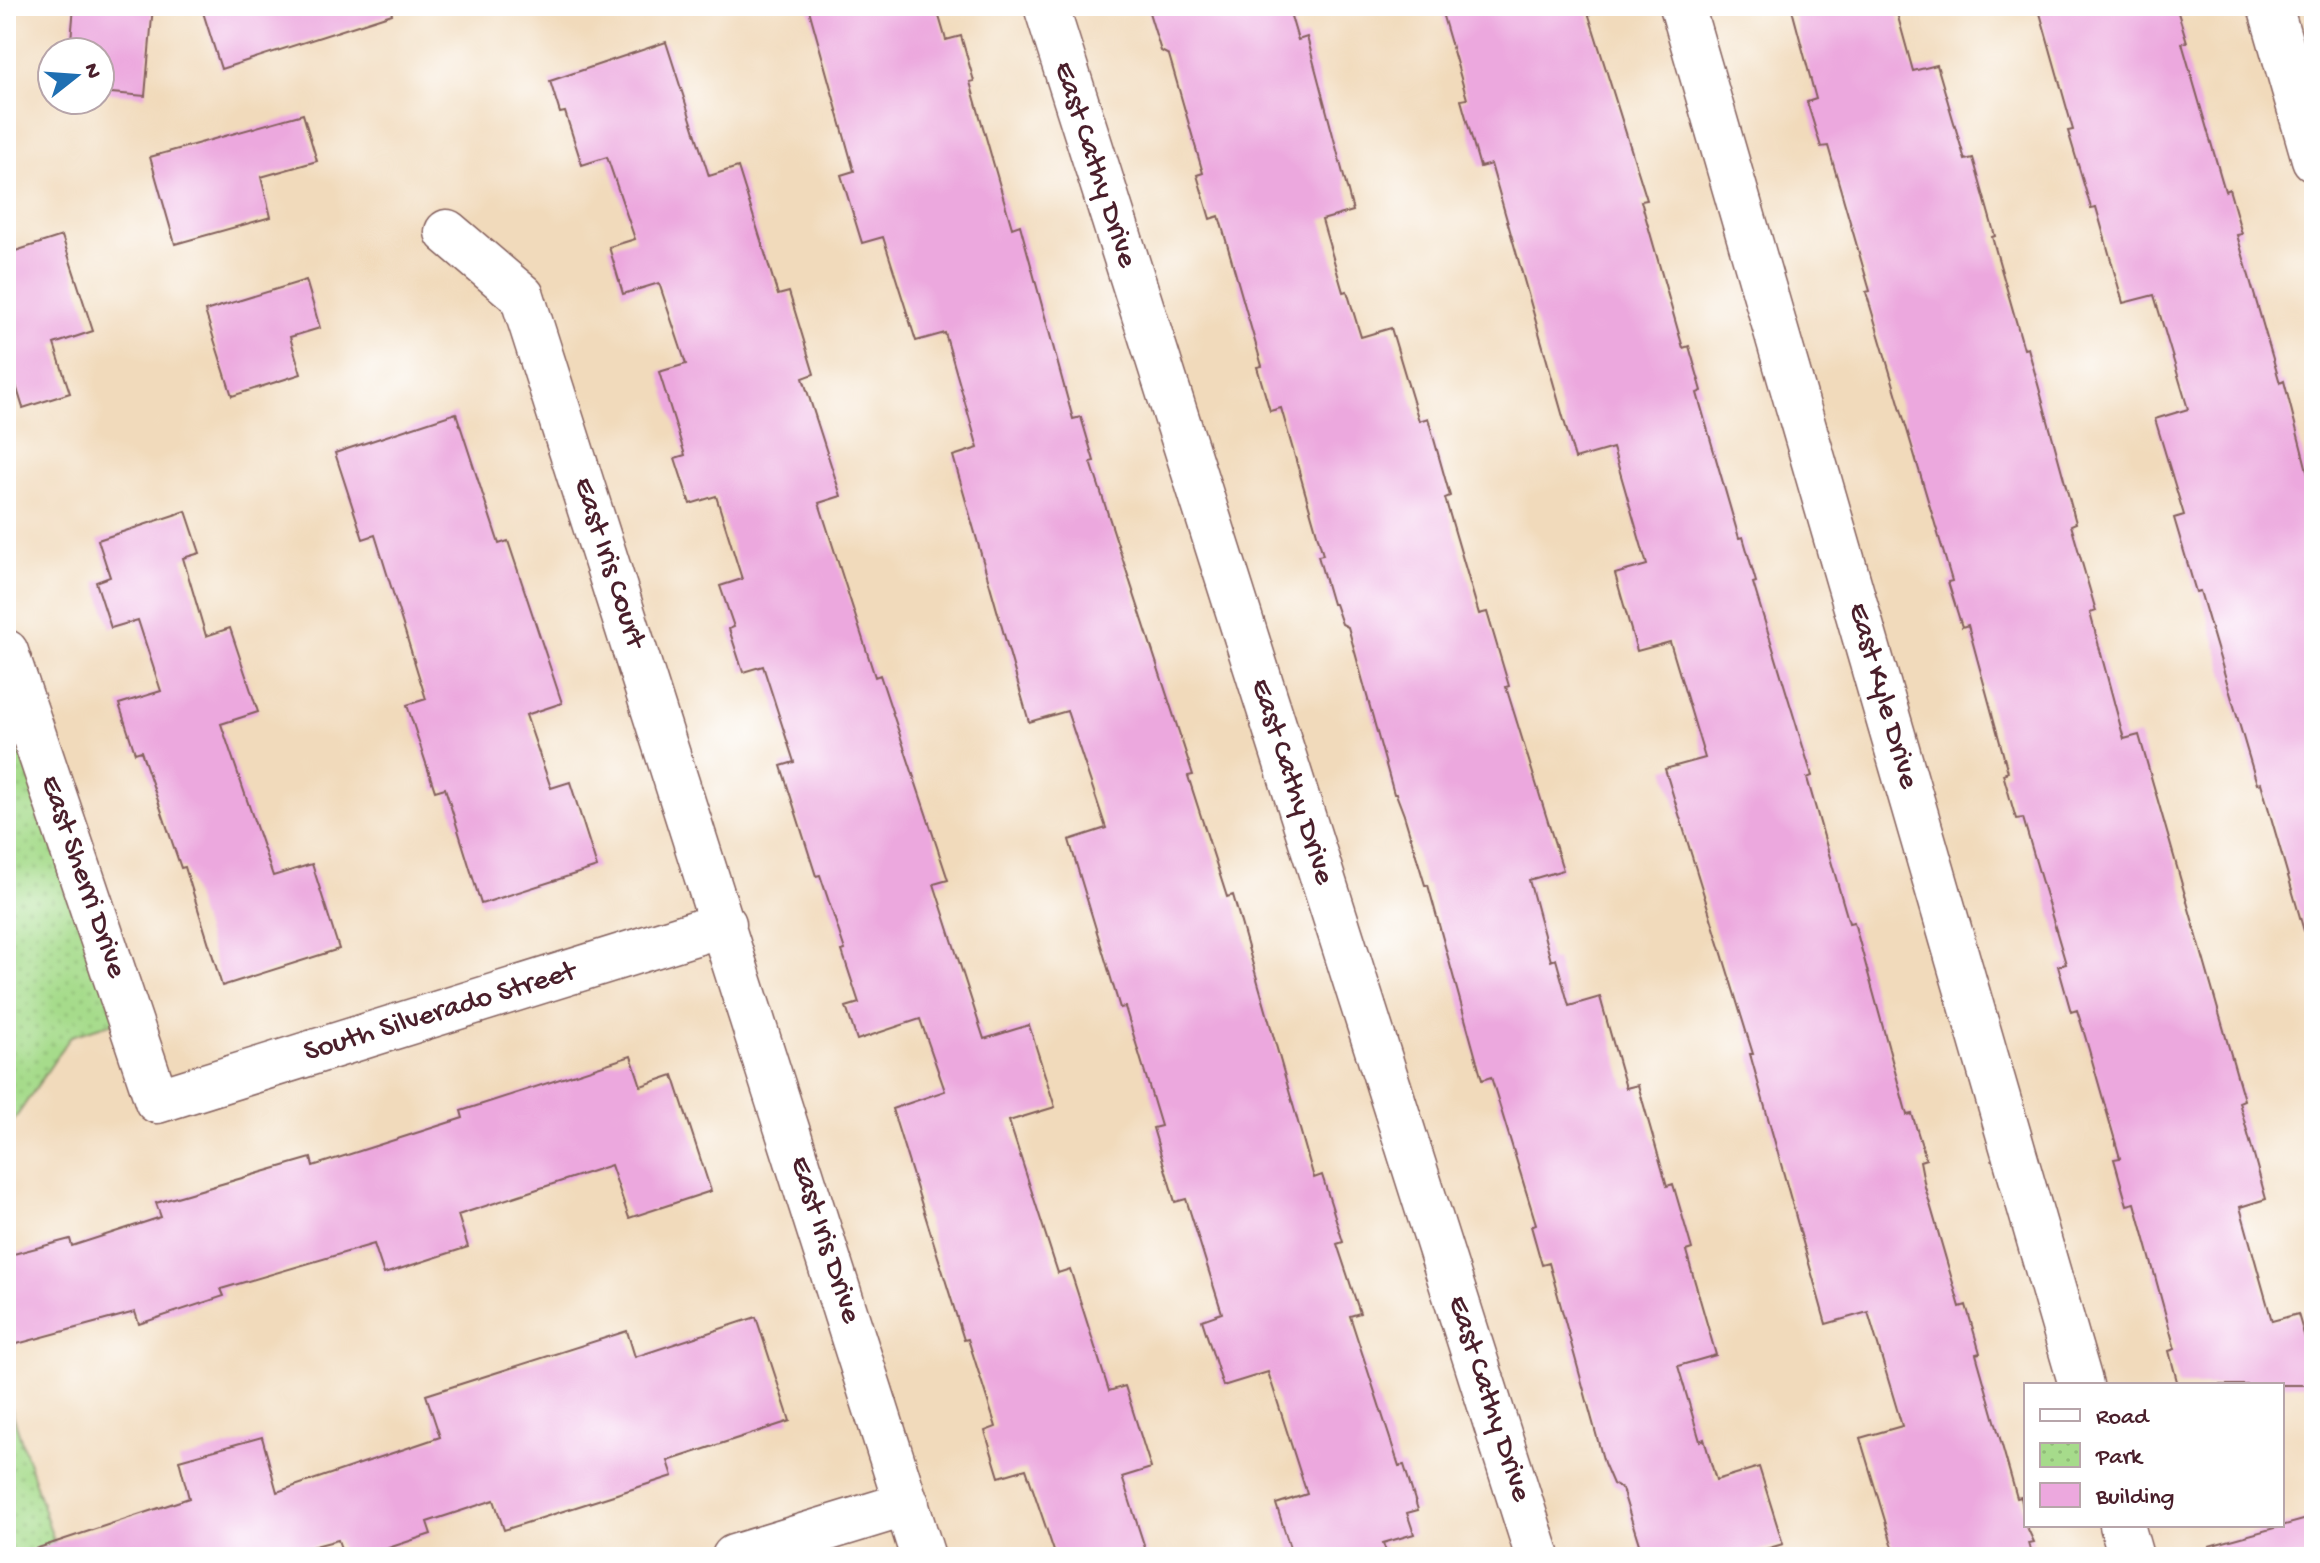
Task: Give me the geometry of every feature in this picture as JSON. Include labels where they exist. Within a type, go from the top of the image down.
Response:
[{"type":"street","name":"East Cathy Drive","points":[[1046,6],[1538,1557]]},
{"type":"street","name":"East Kyle Drive","points":[[1682,6],[2080,1383]]},
{"type":"street","points":[[2270,6],[2314,159]]},
{"type":"street","name":"East Iris Court","points":[[447,232],[522,296],[724,924]]},
{"type":"street","name":"East Sherri Drive","points":[[6,652],[157,1101]]},
{"type":"street","name":"South Silverado Street","points":[[157,1101],[724,924]]},
{"type":"street","name":"East Iris Drive","points":[[724,924],[923,1557]]},
{"type":"street","points":[[734,1557],[907,1504]]},
{"type":"street","points":[[2123,1527],[2131,1557]]},
{"type":"green space","points":[[6,652],[129,1018],[71,1036],[6,1132]]},
{"type":"green space","points":[[6,1393],[59,1557],[6,1557]]},
{"type":"building","points":[[74,6],[153,6],[145,96],[116,93],[116,36],[71,36]]},
{"type":"building","points":[[201,6],[390,6],[392,14],[221,69]]},
{"type":"building","points":[[808,6],[936,6],[946,40],[961,36],[974,81],[970,82],[1012,228],[1020,225],[1073,419],[1081,417],[1094,461],[1091,462],[1193,775],[1188,776],[1227,897],[1233,895],[1314,1178],[1322,1175],[1343,1242],[1337,1244],[1360,1313],[1350,1316],[1399,1466],[1404,1465],[1418,1510],[1407,1513],[1414,1534],[1383,1543],[1388,1557],[1293,1557],[1276,1504],[1307,1494],[1268,1372],[1223,1386],[1202,1320],[1222,1313],[1186,1199],[1175,1202],[1153,1128],[1161,1126],[1125,1007],[1120,1008],[1069,840],[1106,828],[1067,711],[1029,722],[953,456],[978,448],[945,333],[916,341],[883,237],[862,243],[841,175],[854,171]]},
{"type":"building","points":[[1147,6],[1288,6],[1298,40],[1307,37],[1353,211],[1322,220],[1343,292],[1347,291],[1361,337],[1391,328],[1419,421],[1428,418],[1450,496],[1445,498],[1479,614],[1487,612],[1509,686],[1506,687],[1563,870],[1529,880],[1551,961],[1556,959],[1569,1006],[1600,997],[1626,1088],[1638,1085],[1667,1186],[1673,1184],[1692,1249],[1686,1251],[1716,1355],[1678,1366],[1700,1441],[1704,1439],[1716,1480],[1759,1467],[1783,1544],[1738,1557],[1643,1557],[1622,1489],[1613,1484],[1604,1463],[1549,1263],[1542,1265],[1531,1226],[1536,1224],[1491,1077],[1482,1080],[1428,885],[1425,885],[1404,815],[1394,794],[1348,627],[1342,624],[1335,604],[1332,604],[1318,556],[1323,555],[1281,408],[1270,411],[1257,367],[1262,366],[1219,216],[1210,219],[1197,175],[1203,173],[1169,55],[1161,51]]},
{"type":"building","points":[[1440,6],[1586,6],[1647,200],[1641,201],[1683,348],[1689,346],[1702,391],[1697,393],[1739,538],[1743,537],[1756,582],[1753,583],[1812,776],[1807,778],[1849,923],[1854,922],[1907,1115],[1912,1114],[1926,1159],[1920,1161],[1925,1187],[1960,1307],[1966,1305],[1980,1353],[1976,1354],[2017,1498],[2021,1497],[2024,1527],[2027,1527],[2034,1542],[2029,1543],[2033,1557],[1896,1557],[1860,1438],[1902,1426],[1868,1312],[1826,1324],[1750,1054],[1753,1054],[1665,769],[1705,758],[1670,642],[1637,651],[1615,574],[1647,565],[1613,448],[1575,459],[1491,164],[1480,167],[1461,100],[1467,99]]},
{"type":"building","points":[[1791,6],[1895,6],[1913,71],[1937,65],[1965,160],[1973,158],[2024,349],[2028,348],[2076,523],[2071,525],[2096,611],[2090,613],[2124,739],[2139,735],[2244,1100],[2239,1102],[2266,1199],[2240,1207],[2272,1321],[2298,1314],[2314,1369],[2314,1385],[2177,1383],[2169,1351],[2175,1349],[2135,1203],[2127,1205],[2114,1159],[2120,1158],[2085,1036],[2077,1010],[2071,1012],[2058,966],[2066,964],[2023,818],[2016,819],[2003,774],[2008,772],[1968,625],[1962,627],[1948,582],[1952,581],[1866,292],[1870,291],[1828,146],[1821,147],[1807,102],[1816,99]]},
{"type":"building","points":[[2038,6],[2176,6],[2187,42],[2182,43],[2225,191],[2229,189],[2242,234],[2237,235],[2280,383],[2284,381],[2314,498],[2314,930],[2304,931],[2261,783],[2257,784],[2200,591],[2196,592],[2174,518],[2184,515],[2155,419],[2188,409],[2154,295],[2123,303],[2096,207],[2091,208],[2068,131],[2073,130]]},
{"type":"building","points":[[666,42],[709,176],[738,167],[778,295],[789,292],[814,374],[803,378],[841,496],[819,503],[875,677],[880,675],[948,880],[934,884],[984,1039],[1029,1025],[1055,1107],[1009,1121],[1058,1273],[1070,1269],[1109,1391],[1125,1386],[1151,1468],[1122,1477],[1148,1557],[1056,1557],[1026,1469],[999,1477],[985,1431],[996,1427],[968,1339],[964,1340],[892,1109],[945,1091],[920,1019],[857,1040],[846,1007],[859,1003],[842,951],[845,950],[820,875],[816,876],[781,766],[794,762],[763,666],[743,672],[729,629],[734,627],[720,586],[742,579],[716,496],[690,504],[675,458],[685,455],[659,372],[686,364],[659,283],[623,294],[609,247],[635,239],[607,157],[582,165],[565,112],[560,113],[550,81]]},
{"type":"building","points":[[303,114],[317,161],[261,177],[271,217],[175,244],[150,157]]},
{"type":"building","points":[[62,236],[93,331],[54,344],[70,393],[23,408],[6,353],[6,254]]},
{"type":"building","points":[[306,280],[320,328],[290,337],[301,374],[232,396],[205,311]]},
{"type":"building","points":[[456,413],[499,544],[508,541],[562,703],[526,715],[551,788],[570,782],[597,867],[481,904],[445,788],[435,791],[407,705],[426,699],[375,535],[363,539],[335,453]]},
{"type":"building","points":[[186,511],[200,553],[183,558],[206,636],[230,628],[258,712],[221,724],[273,876],[312,864],[339,949],[222,986],[185,867],[181,868],[141,751],[135,753],[119,704],[161,691],[138,620],[111,628],[96,582],[110,577],[98,540]]},
{"type":"building","points":[[631,1056],[641,1086],[673,1075],[711,1191],[629,1218],[611,1165],[458,1215],[468,1247],[384,1274],[374,1244],[221,1289],[224,1296],[139,1324],[135,1312],[6,1347],[6,1256],[70,1239],[72,1246],[161,1217],[156,1203],[311,1158],[313,1166],[463,1118],[461,1111]]},
{"type":"building","points":[[756,1317],[790,1421],[668,1461],[673,1476],[504,1530],[494,1500],[427,1522],[431,1534],[361,1557],[344,1557],[338,1540],[273,1557],[33,1557],[32,1550],[189,1498],[179,1460],[262,1437],[277,1492],[440,1437],[426,1395],[627,1331],[635,1357]]},
{"type":"building","points":[[2314,1517],[2314,1557],[2211,1557],[2209,1546]]}]
